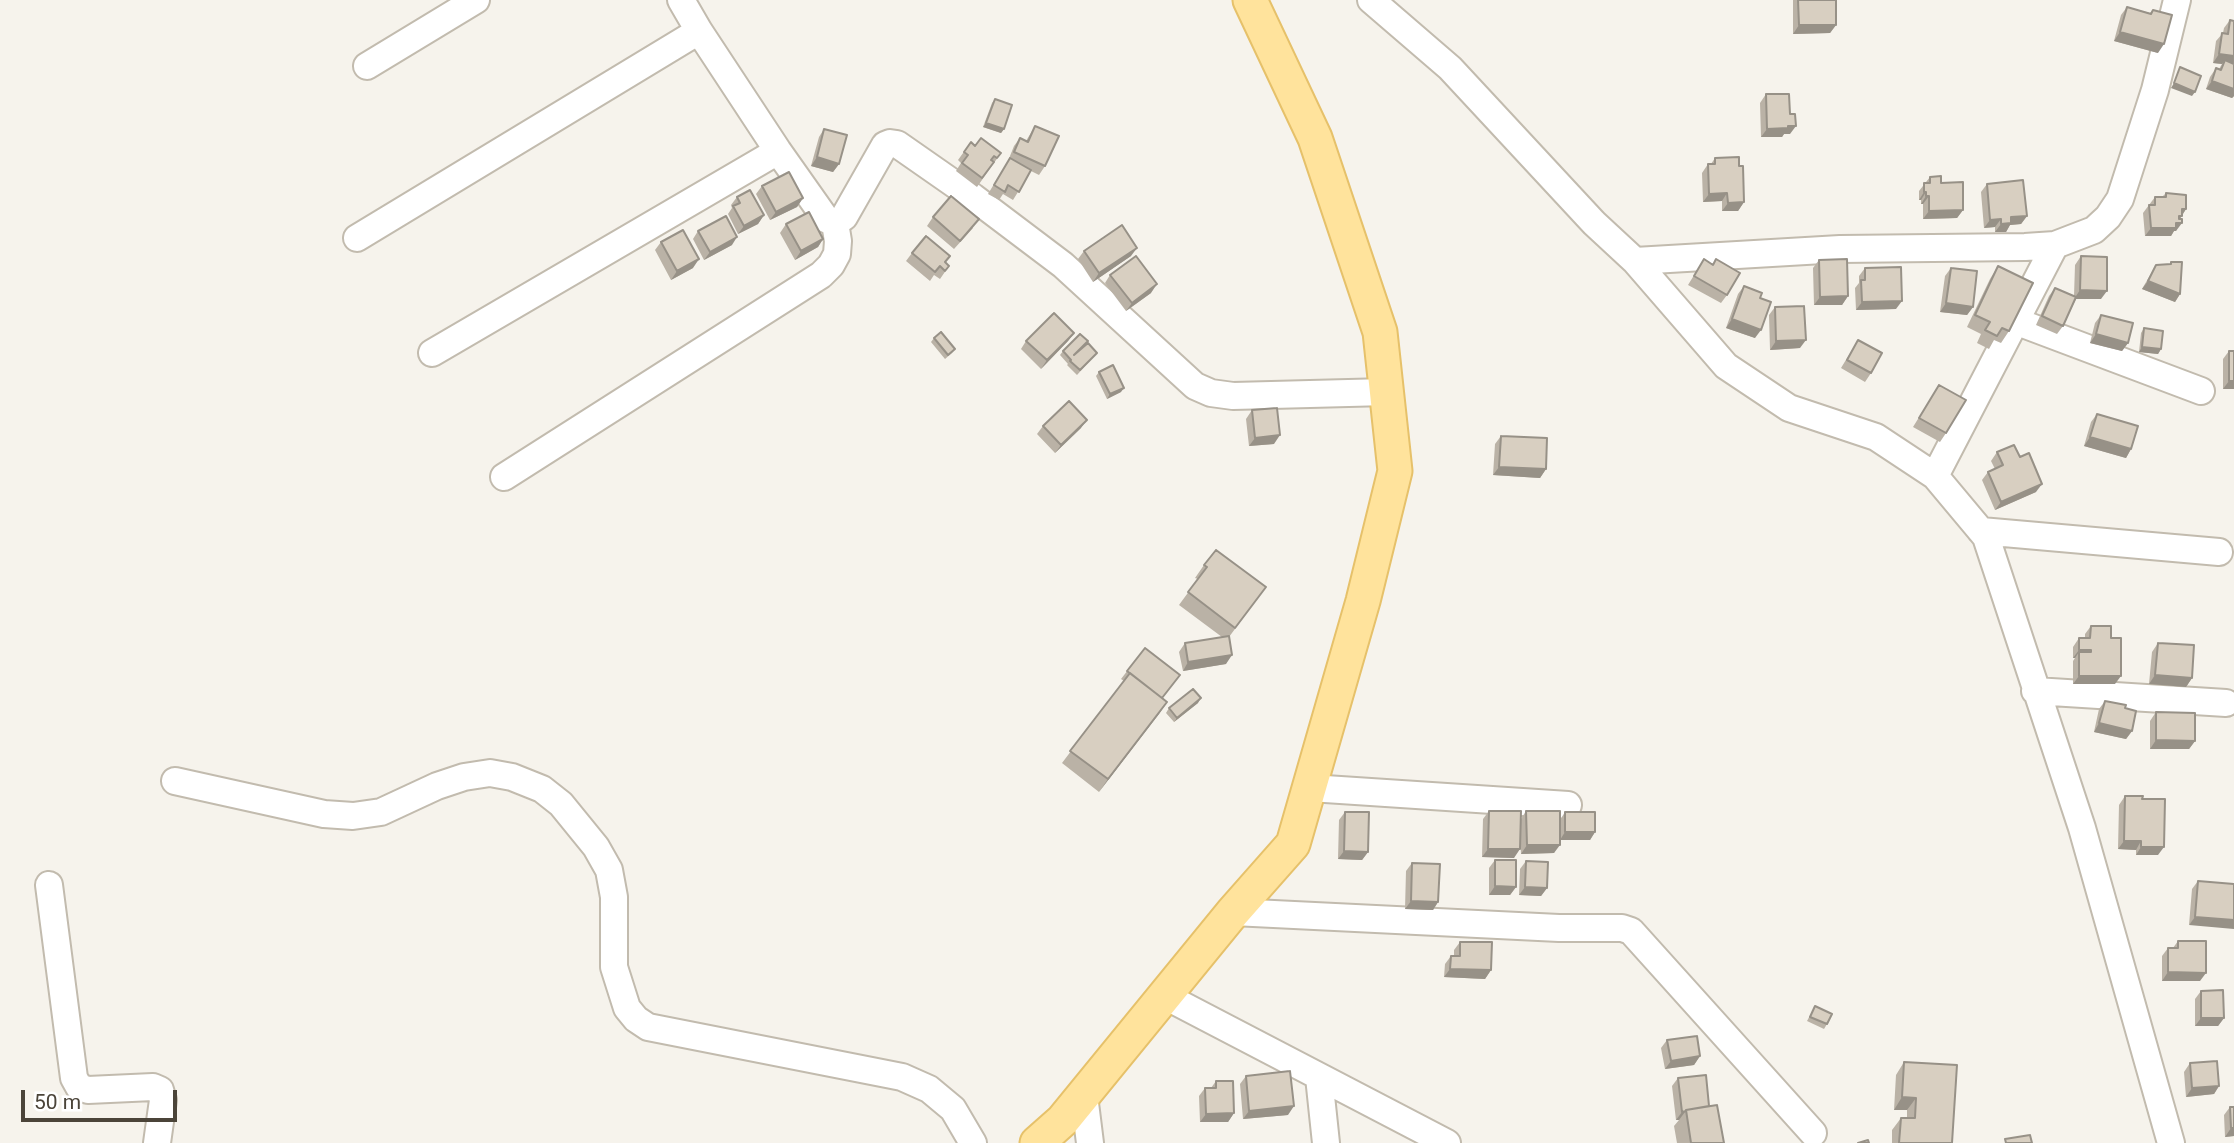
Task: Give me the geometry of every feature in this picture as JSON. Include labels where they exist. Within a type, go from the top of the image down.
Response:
[{"type":"main road","points":[[1037,1143],[1063,1120],[1233,912],[1293,844],[1363,601],[1395,471],[1380,332],[1315,138],[1250,0]]},
{"type":"street","points":[[367,66],[476,0]]},
{"type":"street","points":[[681,0],[778,151],[826,219],[835,223]]},
{"type":"street","points":[[1371,0],[1450,68],[1594,223],[1635,261],[1726,366],[1789,408],[1876,437],[1935,476],[1986,537],[2082,828],[2171,1143]]},
{"type":"street","points":[[1635,261],[1840,249],[2055,245],[2094,230],[2108,217],[2120,199],[2155,90],[2176,0]]},
{"type":"street","points":[[357,238],[699,31]]},
{"type":"street","points":[[835,223],[844,217],[885,145],[897,144],[1063,265],[1195,386],[1212,393],[1233,396],[1387,392]]},
{"type":"street","points":[[432,353],[778,151]]},
{"type":"street","points":[[504,477],[821,275],[837,254],[835,223]]},
{"type":"street","points":[[1935,476],[2055,245]]},
{"type":"street","points":[[2015,321],[2201,391]]},
{"type":"street","points":[[1981,531],[2219,552]]},
{"type":"street","points":[[2035,691],[2226,703]]},
{"type":"street","points":[[175,780],[324,814],[352,816],[381,813],[437,786],[464,777],[490,773],[512,777],[542,789],[561,804],[588,836],[609,870],[614,897],[614,967],[627,1008],[636,1019],[648,1027],[902,1077],[929,1089],[953,1109],[973,1143]]},
{"type":"street","points":[[1310,788],[1568,805]]},
{"type":"street","points":[[49,885],[74,1078],[79,1087],[88,1090],[153,1087],[160,1090],[163,1100],[157,1143]]},
{"type":"street","points":[[1233,912],[1545,928],[1622,928],[1631,931],[1813,1133]]},
{"type":"street","points":[[1166,996],[1447,1143]]},
{"type":"street","points":[[1319,1077],[1326,1143]]},
{"type":"street","points":[[1084,1094],[1090,1143]]},
{"type":"building","points":[[1798,0],[1836,0],[1836,25],[1799,25]]},
{"type":"building","points":[[2127,7],[2151,14],[2153,10],[2172,15],[2164,44],[2120,32]]},
{"type":"building","points":[[2230,20],[2234,21],[2234,56],[2219,54],[2222,33],[2228,34]]},
{"type":"building","points":[[2225,60],[2234,64],[2234,89],[2212,81],[2216,68],[2221,70]]},
{"type":"building","points":[[2180,67],[2201,76],[2195,92],[2174,83]]},
{"type":"building","points":[[1766,94],[1789,94],[1790,114],[1795,114],[1796,126],[1767,129]]},
{"type":"building","points":[[995,99],[1012,105],[1004,129],[986,123]]},
{"type":"building","points":[[1035,126],[1059,136],[1045,166],[1014,152],[1020,138],[1028,142]]},
{"type":"building","points":[[824,129],[847,135],[839,164],[817,157]]},
{"type":"building","points":[[981,138],[1001,153],[997,158],[994,156],[991,160],[994,162],[982,178],[962,163],[968,155],[964,152],[971,142],[975,146]]},
{"type":"building","points":[[1739,157],[1739,166],[1743,166],[1744,202],[1728,203],[1727,193],[1709,194],[1708,164],[1715,164],[1715,158]]},
{"type":"building","points":[[1010,158],[1031,170],[1019,192],[1008,185],[1005,192],[994,185]]},
{"type":"building","points":[[789,172],[803,198],[776,212],[762,186]]},
{"type":"building","points":[[1941,176],[1941,183],[1963,182],[1963,210],[1929,211],[1929,196],[1924,192],[1924,183],[1930,183],[1930,177]]},
{"type":"building","points":[[2023,180],[2027,216],[2011,217],[2011,223],[2001,224],[2001,219],[1990,220],[1987,184]]},
{"type":"building","points":[[750,190],[764,215],[744,226],[733,206],[740,203],[737,197]]},
{"type":"building","points":[[2166,193],[2186,195],[2186,209],[2182,209],[2182,216],[2179,216],[2182,223],[2176,223],[2176,228],[2151,228],[2149,205],[2155,205],[2155,197],[2166,197]]},
{"type":"building","points":[[951,196],[979,219],[960,241],[933,217]]},
{"type":"building","points":[[809,212],[823,239],[801,251],[786,224]]},
{"type":"building","points":[[726,216],[737,237],[710,252],[698,231]]},
{"type":"building","points":[[1122,225],[1137,248],[1099,273],[1084,251]]},
{"type":"building","points":[[683,230],[699,259],[677,271],[661,242]]},
{"type":"building","points":[[926,236],[950,256],[945,262],[949,266],[945,271],[940,266],[935,272],[912,253]]},
{"type":"building","points":[[1136,256],[1157,284],[1132,303],[1110,275]]},
{"type":"building","points":[[2081,256],[2107,257],[2107,291],[2080,290]]},
{"type":"building","points":[[1704,259],[1713,265],[1716,259],[1740,273],[1727,295],[1694,276]]},
{"type":"building","points":[[1847,259],[1848,296],[1820,297],[1819,260]]},
{"type":"building","points":[[2182,262],[2180,294],[2148,281],[2156,265]]},
{"type":"building","points":[[1998,266],[2033,283],[2009,331],[2002,328],[1997,336],[1985,330],[1990,322],[1975,315]]},
{"type":"building","points":[[1901,267],[1902,301],[1862,302],[1861,280],[1865,280],[1865,268]]},
{"type":"building","points":[[1951,268],[1977,271],[1973,307],[1946,303]]},
{"type":"building","points":[[1744,286],[1762,293],[1760,298],[1771,302],[1761,330],[1732,319]]},
{"type":"building","points":[[2055,288],[2076,297],[2063,326],[2042,316]]},
{"type":"building","points":[[1804,306],[1806,340],[1776,341],[1775,307]]},
{"type":"building","points":[[1054,313],[1074,333],[1047,360],[1026,341]]},
{"type":"building","points":[[2101,315],[2133,323],[2128,343],[2096,334]]},
{"type":"building","points":[[2144,328],[2163,331],[2161,349],[2142,347]]},
{"type":"building","points":[[941,332],[955,349],[948,355],[934,338]]},
{"type":"building","points":[[1080,334],[1088,341],[1074,355],[1088,343],[1097,353],[1080,370],[1063,351]]},
{"type":"building","points":[[1858,340],[1882,353],[1871,373],[1847,360]]},
{"type":"building","points":[[2229,351],[2234,351],[2234,381],[2229,381]]},
{"type":"building","points":[[1113,365],[1124,388],[1110,394],[1099,372]]},
{"type":"building","points":[[1939,385],[1966,400],[1946,433],[1919,418]]},
{"type":"building","points":[[1069,401],[1087,420],[1061,445],[1043,426]]},
{"type":"building","points":[[1277,408],[1280,435],[1255,438],[1252,410]]},
{"type":"building","points":[[2097,414],[2138,426],[2131,449],[2090,437]]},
{"type":"building","points":[[1501,436],[1547,438],[1546,469],[1499,467]]},
{"type":"building","points":[[2014,445],[2020,457],[2029,453],[2042,484],[2001,502],[1988,472],[2003,465],[1997,452]]},
{"type":"building","points":[[1216,550],[1266,587],[1235,628],[1188,592]]},
{"type":"building","points":[[2091,626],[2111,626],[2111,638],[2121,638],[2121,676],[2079,676],[2079,652],[2091,650],[2079,650],[2079,638],[2090,638]]},
{"type":"building","points":[[1229,636],[1232,655],[1188,662],[1185,643]]},
{"type":"building","points":[[2158,643],[2194,645],[2192,678],[2155,675]]},
{"type":"building","points":[[1145,648],[1180,675],[1162,698],[1127,671]]},
{"type":"building","points":[[1130,673],[1167,702],[1108,779],[1070,751]]},
{"type":"building","points":[[1193,689],[1201,698],[1177,718],[1169,708]]},
{"type":"building","points":[[2105,701],[2126,705],[2125,708],[2136,711],[2132,731],[2099,723]]},
{"type":"building","points":[[2156,712],[2195,713],[2195,741],[2156,740]]},
{"type":"building","points":[[2125,796],[2165,799],[2164,847],[2141,847],[2141,841],[2124,841]]},
{"type":"building","points":[[1489,811],[1521,811],[1520,849],[1488,849]]},
{"type":"building","points":[[1526,811],[1560,811],[1560,845],[1527,845]]},
{"type":"building","points":[[1345,812],[1369,812],[1368,852],[1344,851]]},
{"type":"building","points":[[1565,812],[1595,812],[1595,832],[1565,832]]},
{"type":"building","points":[[1495,860],[1516,860],[1516,887],[1495,886]]},
{"type":"building","points":[[1526,861],[1548,862],[1547,888],[1525,887]]},
{"type":"building","points":[[1412,863],[1440,864],[1438,902],[1411,901]]},
{"type":"building","points":[[2198,881],[2234,884],[2234,920],[2195,917]]},
{"type":"building","points":[[2178,941],[2206,941],[2206,973],[2168,972],[2168,948],[2178,948]]},
{"type":"building","points":[[1460,942],[1492,942],[1491,970],[1450,969],[1451,956],[1460,956]]},
{"type":"building","points":[[2223,990],[2224,1018],[2201,1018],[2201,991]]},
{"type":"building","points":[[1815,1006],[1832,1014],[1827,1024],[1810,1017]]},
{"type":"building","points":[[1697,1036],[1700,1056],[1671,1061],[1667,1040]]},
{"type":"building","points":[[2217,1061],[2219,1086],[2192,1088],[2190,1063]]},
{"type":"building","points":[[1904,1062],[1957,1065],[1952,1143],[1899,1143],[1901,1118],[1915,1118],[1916,1098],[1902,1097]]},
{"type":"building","points":[[1290,1071],[1294,1106],[1249,1111],[1246,1076]]},
{"type":"building","points":[[1706,1075],[1709,1106],[1682,1112],[1678,1078]]},
{"type":"building","points":[[1216,1081],[1233,1081],[1234,1113],[1206,1114],[1205,1088],[1216,1088]]},
{"type":"building","points":[[1717,1105],[1724,1143],[1691,1143],[1686,1110]]},
{"type":"building","points":[[2230,1107],[2234,1107],[2234,1128],[2231,1128]]},
{"type":"building","points":[[2030,1135],[2032,1143],[2006,1143],[2005,1139]]}]
